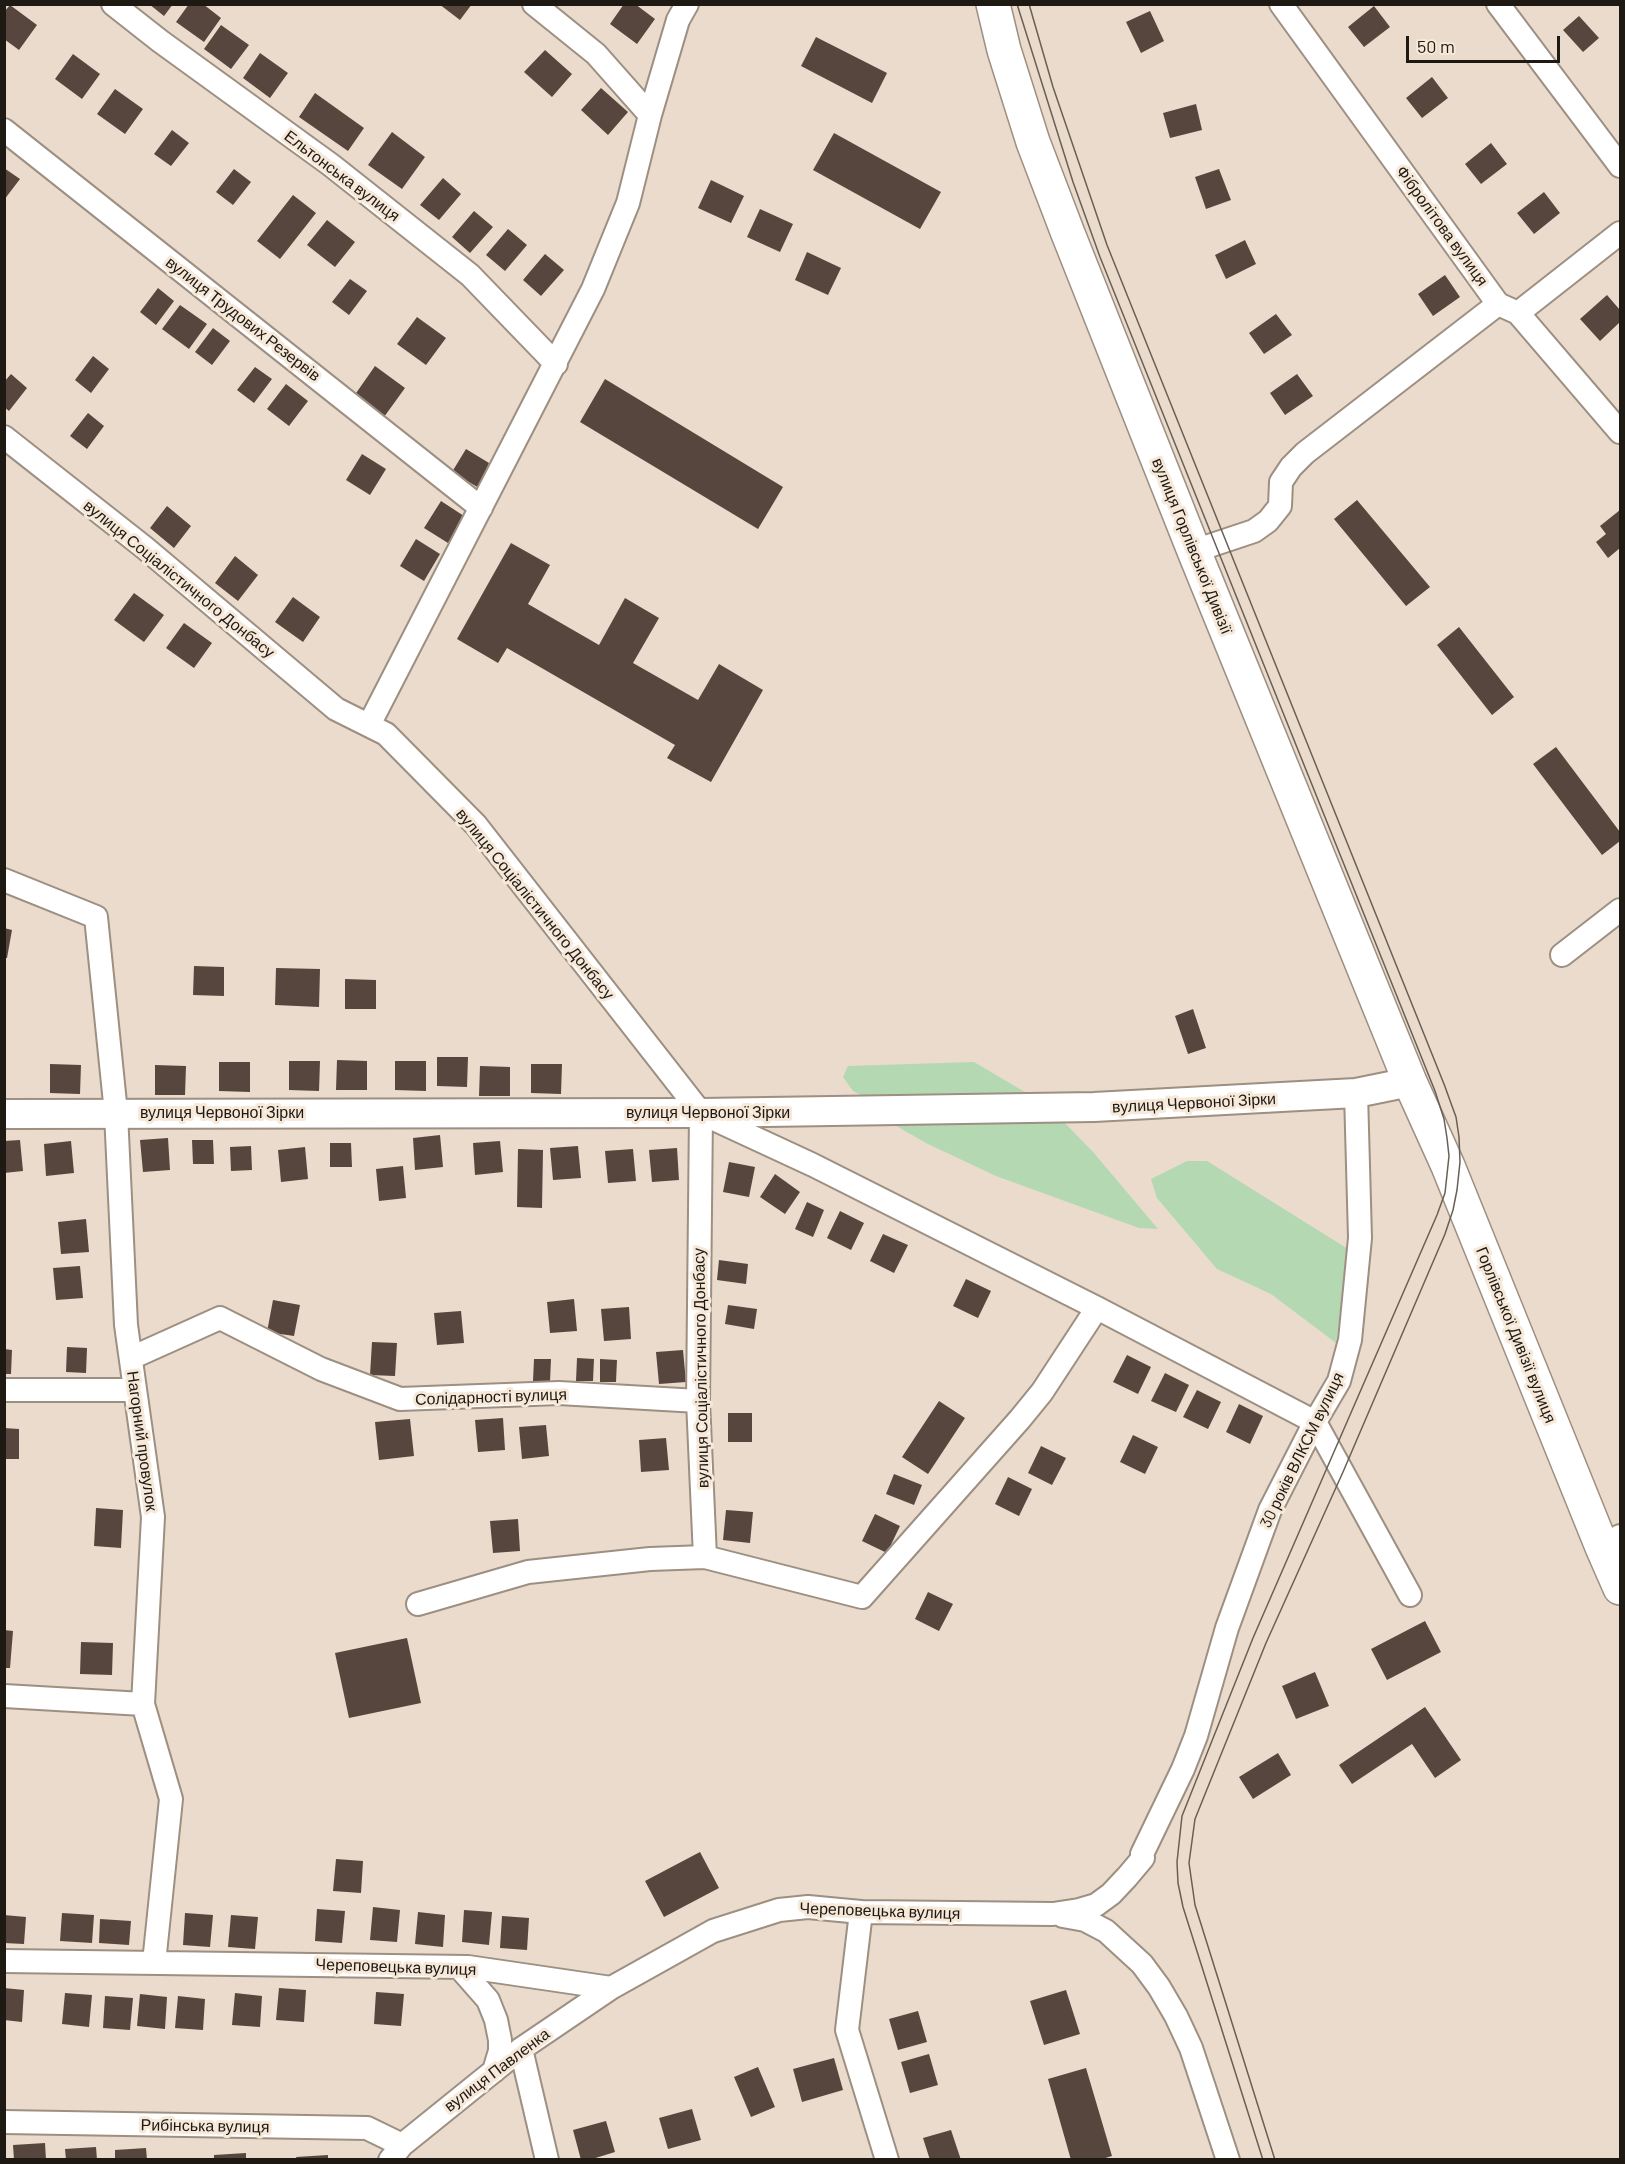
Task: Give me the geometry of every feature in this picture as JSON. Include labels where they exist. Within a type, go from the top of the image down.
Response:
[{"type":"main road","name":"вулиця Горлівської Дивізії","points":[[993,4],[1004,51],[1033,142],[1194,551],[1410,1082]]},
{"type":"main road","name":"Горлівської Дивізії вулиця","points":[[1410,1082],[1611,1542],[1620,1588]]},
{"type":"street","name":"Ельтонська вулиця","points":[[113,4],[160,41],[331,165],[470,275],[556,364]]},
{"type":"street","points":[[534,4],[596,54],[650,115]]},
{"type":"street","points":[[369,726],[593,289],[628,202],[650,115],[678,20],[687,4]]},
{"type":"street","name":"Фібролітова вулиця","points":[[1281,4],[1508,308],[1620,432]]},
{"type":"street","points":[[1498,4],[1620,166]]},
{"type":"street","name":"вулиця Трудових Резервів","points":[[4,130],[481,508]]},
{"type":"street","points":[[1194,551],[1254,531],[1268,521],[1280,506],[1281,482],[1291,467],[1305,453],[1508,308],[1620,233]]},
{"type":"street","name":"вулиця Соціалістичного Донбасу","points":[[4,437],[145,548],[336,709],[386,734],[476,825],[701,1113],[698,1401],[705,1557]]},
{"type":"street","name":"Нагорний провулок","points":[[4,880],[96,917],[116,1113],[126,1325],[153,1517],[144,1704],[171,1799],[154,1963]]},
{"type":"street","points":[[1562,955],[1620,910]]},
{"type":"street","name":"вулиця Червоної Зірки","points":[[4,1114],[701,1113],[1094,1107],[1356,1093],[1410,1082]]},
{"type":"street","name":"30 років ВЛКСМ вулиця","points":[[1143,1858],[1142,1854],[1170,1798],[1196,1736],[1227,1628],[1270,1510],[1315,1422],[1339,1381],[1350,1340],[1360,1238],[1356,1093]]},
{"type":"street","points":[[701,1113],[813,1165],[1097,1308],[1315,1422],[1410,1595]]},
{"type":"street","points":[[418,1604],[528,1572],[650,1559],[705,1557],[862,1597],[1042,1392],[1097,1308]]},
{"type":"street","name":"Солідарності вулиця","points":[[130,1358],[220,1318],[321,1370],[400,1400],[559,1393],[698,1401]]},
{"type":"street","points":[[4,1390],[135,1390]]},
{"type":"street","points":[[4,1696],[144,1704]]},
{"type":"street","name":"Череповецька вулиця","points":[[4,1961],[459,1967],[611,1988],[712,1931],[779,1910],[808,1907],[861,1912],[1053,1914],[1096,1905],[1111,1894],[1143,1858]]},
{"type":"street","points":[[861,1912],[848,2030],[887,2160]]},
{"type":"street","points":[[1053,1914],[1085,1920],[1106,1931],[1142,1964],[1159,1987],[1191,2048],[1228,2160]]},
{"type":"street","points":[[459,1967],[488,2000],[496,2020],[500,2051],[494,2071]]},
{"type":"street","name":"вулиця Павленка","points":[[396,2152],[521,2049],[611,1988]]},
{"type":"street","points":[[521,2049],[547,2160]]},
{"type":"street","name":"Рибінська вулиця","points":[[4,2122],[367,2128],[396,2152]]},
{"type":"green space","points":[[974,1062],[1030,1095],[871,1100],[853,1091],[843,1077],[848,1066]]},
{"type":"green space","points":[[1059,1117],[1093,1152],[1158,1229],[1139,1228],[996,1176],[928,1144],[891,1123]]},
{"type":"green space","points":[[1187,1161],[1207,1161],[1348,1249],[1336,1343],[1271,1294],[1217,1269],[1157,1198],[1151,1179]]},
{"type":"building","points":[[149,4],[173,4],[164,16]]},
{"type":"building","points":[[189,4],[203,4],[221,18],[204,42],[176,22]]},
{"type":"building","points":[[439,4],[472,4],[460,20]]},
{"type":"building","points":[[624,4],[635,4],[655,19],[637,44],[610,24]]},
{"type":"building","points":[[10,5],[37,25],[19,50],[4,39],[4,12]]},
{"type":"building","points":[[1374,6],[1390,27],[1364,47],[1348,27]]},
{"type":"building","points":[[1150,11],[1164,41],[1141,53],[1126,22]]},
{"type":"building","points":[[1579,16],[1599,38],[1583,52],[1563,30]]},
{"type":"building","points":[[221,25],[249,45],[231,69],[204,49]]},
{"type":"building","points":[[816,37],[887,73],[872,103],[801,66]]},
{"type":"building","points":[[545,50],[572,74],[552,97],[524,72]]},
{"type":"building","points":[[260,53],[288,73],[270,98],[243,78]]},
{"type":"building","points":[[73,54],[100,74],[82,99],[55,79]]},
{"type":"building","points":[[1432,77],[1448,98],[1422,118],[1406,98]]},
{"type":"building","points":[[601,88],[628,112],[608,135],[581,110]]},
{"type":"building","points":[[115,89],[143,109],[125,134],[97,114]]},
{"type":"building","points":[[315,93],[364,128],[348,151],[299,117]]},
{"type":"building","points":[[1196,104],[1202,130],[1170,138],[1163,113]]},
{"type":"building","points":[[172,130],[189,143],[171,166],[154,154]]},
{"type":"building","points":[[392,132],[425,157],[402,189],[368,165]]},
{"type":"building","points":[[834,133],[941,192],[920,229],[813,170]]},
{"type":"building","points":[[1491,143],[1507,164],[1481,184],[1465,164]]},
{"type":"building","points":[[4,168],[20,179],[4,200]]},
{"type":"building","points":[[234,169],[251,182],[233,205],[216,192]]},
{"type":"building","points":[[1219,169],[1231,200],[1206,209],[1195,177]]},
{"type":"building","points":[[443,178],[461,194],[439,220],[420,205]]},
{"type":"building","points":[[711,180],[744,196],[731,223],[698,208]]},
{"type":"building","points":[[1544,192],[1560,213],[1534,234],[1517,213]]},
{"type":"building","points":[[293,195],[316,213],[280,259],[257,241]]},
{"type":"building","points":[[760,209],[793,224],[780,252],[747,237]]},
{"type":"building","points":[[474,211],[493,227],[470,253],[452,237]]},
{"type":"building","points":[[327,220],[355,242],[335,267],[307,245]]},
{"type":"building","points":[[508,229],[527,245],[505,271],[486,255]]},
{"type":"building","points":[[1245,240],[1256,264],[1226,279],[1215,255]]},
{"type":"building","points":[[807,252],[841,268],[828,295],[795,280]]},
{"type":"building","points":[[545,254],[564,270],[541,296],[523,280]]},
{"type":"building","points":[[1445,275],[1460,297],[1433,316],[1418,294]]},
{"type":"building","points":[[350,279],[367,291],[349,315],[332,302]]},
{"type":"building","points":[[158,288],[174,301],[156,325],[140,312]]},
{"type":"building","points":[[1607,295],[1620,310],[1620,322],[1600,341],[1580,319]]},
{"type":"building","points":[[180,305],[207,324],[189,349],[162,329]]},
{"type":"building","points":[[1276,314],[1292,335],[1264,354],[1249,333]]},
{"type":"building","points":[[417,317],[446,338],[426,365],[397,344]]},
{"type":"building","points":[[213,328],[230,341],[212,365],[195,352]]},
{"type":"building","points":[[93,356],[109,369],[91,393],[75,380]]},
{"type":"building","points":[[375,366],[405,388],[384,417],[354,396]]},
{"type":"building","points":[[255,367],[272,379],[254,403],[237,390]]},
{"type":"building","points":[[11,374],[27,388],[9,411],[4,407],[4,382]]},
{"type":"building","points":[[1297,374],[1313,396],[1285,415],[1270,393]]},
{"type":"building","points":[[605,379],[783,487],[758,529],[580,422]]},
{"type":"building","points":[[286,384],[308,401],[289,426],[267,409]]},
{"type":"building","points":[[88,413],[104,426],[87,449],[70,436]]},
{"type":"building","points":[[466,449],[489,463],[479,488],[452,472]]},
{"type":"building","points":[[362,454],[386,469],[370,495],[346,480]]},
{"type":"building","points":[[1357,500],[1430,587],[1406,606],[1334,519]]},
{"type":"building","points":[[441,501],[464,516],[448,543],[424,528]]},
{"type":"building","points":[[167,506],[191,526],[174,548],[150,528]]},
{"type":"building","points":[[1620,510],[1620,548],[1608,558],[1596,542],[1606,534],[1600,526]]},
{"type":"building","points":[[416,539],[440,554],[424,581],[400,566]]},
{"type":"building","points":[[511,543],[550,565],[528,604],[599,645],[625,598],[659,618],[633,663],[698,700],[719,664],[763,690],[711,782],[667,758],[675,745],[507,648],[498,663],[457,639]]},
{"type":"building","points":[[235,556],[258,575],[238,601],[215,583]]},
{"type":"building","points":[[134,593],[164,615],[144,642],[114,620]]},
{"type":"building","points":[[293,597],[320,617],[303,642],[275,622]]},
{"type":"building","points":[[184,623],[212,643],[194,668],[166,648]]},
{"type":"building","points":[[1459,627],[1514,697],[1492,715],[1437,645]]},
{"type":"building","points":[[1556,747],[1620,832],[1620,841],[1602,855],[1533,764]]},
{"type":"building","points":[[4,928],[12,930],[7,958],[4,958]]},
{"type":"building","points":[[194,966],[224,967],[224,996],[193,995]]},
{"type":"building","points":[[276,968],[320,969],[319,1007],[275,1005]]},
{"type":"building","points":[[345,979],[376,980],[376,1009],[345,1009]]},
{"type":"building","points":[[1193,1009],[1206,1048],[1188,1054],[1175,1016]]},
{"type":"building","points":[[437,1057],[468,1057],[467,1087],[437,1086]]},
{"type":"building","points":[[337,1060],[367,1061],[367,1090],[336,1090]]},
{"type":"building","points":[[289,1061],[320,1061],[319,1091],[289,1090]]},
{"type":"building","points":[[395,1061],[426,1061],[426,1091],[395,1090]]},
{"type":"building","points":[[219,1062],[250,1062],[250,1092],[219,1091]]},
{"type":"building","points":[[50,1064],[81,1065],[80,1094],[50,1093]]},
{"type":"building","points":[[531,1064],[562,1064],[561,1094],[531,1093]]},
{"type":"building","points":[[155,1065],[186,1066],[185,1095],[155,1095]]},
{"type":"building","points":[[480,1066],[510,1067],[510,1096],[479,1096]]},
{"type":"building","points":[[440,1135],[443,1167],[415,1170],[413,1138]]},
{"type":"building","points":[[168,1138],[170,1170],[143,1172],[140,1140]]},
{"type":"building","points":[[20,1140],[23,1171],[4,1173],[4,1141]]},
{"type":"building","points":[[192,1140],[213,1140],[214,1164],[193,1164]]},
{"type":"building","points":[[71,1141],[74,1173],[46,1176],[44,1144]]},
{"type":"building","points":[[500,1141],[503,1172],[475,1175],[473,1143]]},
{"type":"building","points":[[330,1143],[351,1143],[352,1167],[330,1167]]},
{"type":"building","points":[[251,1146],[252,1170],[231,1171],[230,1147]]},
{"type":"building","points":[[578,1146],[581,1178],[553,1180],[550,1148]]},
{"type":"building","points":[[305,1147],[308,1179],[281,1182],[278,1150]]},
{"type":"building","points":[[677,1148],[679,1180],[652,1182],[649,1150]]},
{"type":"building","points":[[518,1149],[543,1150],[542,1208],[517,1207]]},
{"type":"building","points":[[633,1149],[636,1181],[608,1183],[605,1151]]},
{"type":"building","points":[[729,1162],[755,1167],[749,1197],[723,1192]]},
{"type":"building","points":[[403,1166],[406,1198],[379,1201],[376,1169]]},
{"type":"building","points":[[775,1174],[800,1192],[785,1214],[760,1197]]},
{"type":"building","points":[[807,1202],[824,1210],[813,1237],[795,1229]]},
{"type":"building","points":[[840,1211],[864,1223],[851,1250],[827,1238]]},
{"type":"building","points":[[86,1219],[89,1252],[61,1254],[58,1222]]},
{"type":"building","points":[[883,1234],[908,1245],[894,1273],[870,1261]]},
{"type":"building","points":[[719,1260],[748,1264],[746,1284],[717,1280]]},
{"type":"building","points":[[80,1266],[83,1298],[56,1300],[53,1268]]},
{"type":"building","points":[[966,1279],[991,1291],[978,1318],[953,1306]]},
{"type":"building","points":[[574,1299],[577,1331],[550,1333],[547,1302]]},
{"type":"building","points":[[273,1300],[300,1305],[294,1336],[267,1332]]},
{"type":"building","points":[[728,1305],[757,1309],[754,1329],[725,1324]]},
{"type":"building","points":[[629,1307],[631,1339],[604,1341],[601,1309]]},
{"type":"building","points":[[461,1311],[464,1343],[437,1345],[434,1313]]},
{"type":"building","points":[[372,1342],[397,1343],[395,1376],[370,1375]]},
{"type":"building","points":[[67,1347],[87,1348],[86,1373],[66,1372]]},
{"type":"building","points":[[4,1349],[12,1350],[11,1374],[4,1374]]},
{"type":"building","points":[[683,1350],[686,1382],[659,1384],[656,1352]]},
{"type":"building","points":[[1127,1355],[1151,1367],[1138,1394],[1113,1382]]},
{"type":"building","points":[[577,1358],[594,1359],[593,1381],[576,1381]]},
{"type":"building","points":[[534,1359],[551,1359],[550,1382],[533,1381]]},
{"type":"building","points":[[600,1359],[617,1360],[616,1382],[600,1382]]},
{"type":"building","points":[[1165,1373],[1189,1385],[1176,1412],[1151,1401]]},
{"type":"building","points":[[1197,1390],[1221,1402],[1208,1429],[1183,1417]]},
{"type":"building","points":[[939,1401],[965,1418],[928,1474],[902,1457]]},
{"type":"building","points":[[1239,1404],[1263,1416],[1250,1444],[1226,1432]]},
{"type":"building","points":[[728,1413],[752,1413],[752,1442],[728,1442]]},
{"type":"building","points":[[503,1418],[505,1450],[478,1452],[475,1420]]},
{"type":"building","points":[[410,1419],[414,1456],[379,1460],[375,1422]]},
{"type":"building","points":[[546,1425],[549,1456],[522,1459],[519,1427]]},
{"type":"building","points":[[4,1428],[19,1429],[19,1459],[4,1459]]},
{"type":"building","points":[[1133,1435],[1158,1447],[1145,1474],[1120,1462]]},
{"type":"building","points":[[666,1438],[669,1470],[641,1472],[639,1440]]},
{"type":"building","points":[[1041,1446],[1066,1458],[1052,1485],[1028,1473]]},
{"type":"building","points":[[894,1474],[922,1485],[914,1505],[886,1494]]},
{"type":"building","points":[[1008,1477],[1032,1489],[1019,1516],[995,1504]]},
{"type":"building","points":[[96,1508],[123,1510],[121,1548],[94,1546]]},
{"type":"building","points":[[726,1510],[753,1512],[750,1543],[723,1540]]},
{"type":"building","points":[[875,1514],[900,1526],[887,1553],[862,1541]]},
{"type":"building","points":[[518,1519],[520,1551],[493,1553],[490,1521]]},
{"type":"building","points":[[928,1592],[953,1604],[939,1631],[915,1619]]},
{"type":"building","points":[[1425,1621],[1441,1652],[1387,1680],[1371,1649]]},
{"type":"building","points":[[4,1630],[13,1631],[10,1668],[4,1668]]},
{"type":"building","points":[[407,1638],[421,1703],[349,1718],[335,1653]]},
{"type":"building","points":[[81,1642],[113,1643],[112,1675],[80,1674]]},
{"type":"building","points":[[1315,1672],[1329,1706],[1296,1719],[1282,1686]]},
{"type":"building","points":[[1425,1707],[1461,1760],[1435,1778],[1412,1744],[1352,1784],[1339,1765]]},
{"type":"building","points":[[1278,1753],[1291,1775],[1253,1799],[1239,1777]]},
{"type":"building","points":[[700,1852],[719,1888],[664,1917],[645,1881]]},
{"type":"building","points":[[336,1859],[363,1861],[361,1893],[333,1891]]},
{"type":"building","points":[[373,1907],[400,1910],[397,1942],[370,1940]]},
{"type":"building","points":[[317,1909],[345,1911],[342,1943],[315,1941]]},
{"type":"building","points":[[464,1910],[492,1912],[489,1945],[462,1942]]},
{"type":"building","points":[[418,1912],[445,1915],[443,1947],[415,1944]]},
{"type":"building","points":[[62,1913],[94,1915],[92,1943],[60,1941]]},
{"type":"building","points":[[185,1913],[213,1915],[210,1947],[183,1945]]},
{"type":"building","points":[[4,1915],[26,1917],[24,1944],[4,1943]]},
{"type":"building","points":[[231,1915],[258,1917],[255,1949],[228,1947]]},
{"type":"building","points":[[502,1916],[529,1918],[527,1950],[500,1948]]},
{"type":"building","points":[[100,1919],[131,1921],[129,1945],[99,1943]]},
{"type":"building","points":[[4,1988],[24,1990],[22,2022],[4,2020]]},
{"type":"building","points":[[279,1988],[306,1990],[304,2022],[276,2020]]},
{"type":"building","points":[[1066,1990],[1080,2034],[1044,2045],[1030,2001]]},
{"type":"building","points":[[376,1992],[404,1994],[401,2026],[374,2024]]},
{"type":"building","points":[[65,1993],[92,1995],[89,2027],[62,2024]]},
{"type":"building","points":[[235,1993],[262,1996],[260,2027],[232,2025]]},
{"type":"building","points":[[140,1994],[167,1997],[165,2029],[137,2026]]},
{"type":"building","points":[[105,1996],[133,1998],[130,2030],[103,2028]]},
{"type":"building","points":[[178,1996],[205,1999],[203,2030],[175,2028]]},
{"type":"building","points":[[918,2011],[927,2042],[898,2050],[889,2019]]},
{"type":"building","points":[[929,2054],[938,2085],[910,2093],[901,2062]]},
{"type":"building","points":[[834,2058],[843,2090],[802,2102],[793,2069]]},
{"type":"building","points":[[758,2067],[775,2107],[751,2117],[734,2077]]},
{"type":"building","points":[[1086,2068],[1112,2156],[1099,2160],[1071,2160],[1048,2079]]},
{"type":"building","points":[[692,2109],[701,2140],[668,2149],[659,2118]]},
{"type":"building","points":[[606,2121],[615,2152],[589,2160],[581,2160],[573,2130]]},
{"type":"building","points":[[951,2130],[961,2160],[930,2160],[923,2138]]},
{"type":"building","points":[[45,2143],[46,2160],[14,2160],[13,2145]]},
{"type":"building","points":[[96,2147],[97,2160],[66,2160],[65,2149]]},
{"type":"building","points":[[146,2148],[147,2160],[115,2160],[115,2150]]},
{"type":"building","points":[[246,2153],[246,2160],[214,2160],[214,2155]]},
{"type":"building","points":[[328,2155],[328,2160],[297,2160],[296,2157]]},
{"type":"tram line","points":[[1017,4],[1073,182],[1100,257],[1435,1091],[1447,1138],[1449,1156],[1445,1193],[1437,1215],[1253,1638],[1182,1816],[1177,1862],[1183,1907],[1263,2160]]},
{"type":"tram line","points":[[1029,4],[1053,87],[1107,245],[1444,1084],[1456,1117],[1459,1137],[1460,1162],[1457,1190],[1445,1234],[1343,1472],[1266,1643],[1195,1819],[1189,1863],[1195,1905],[1275,2160]]}]
